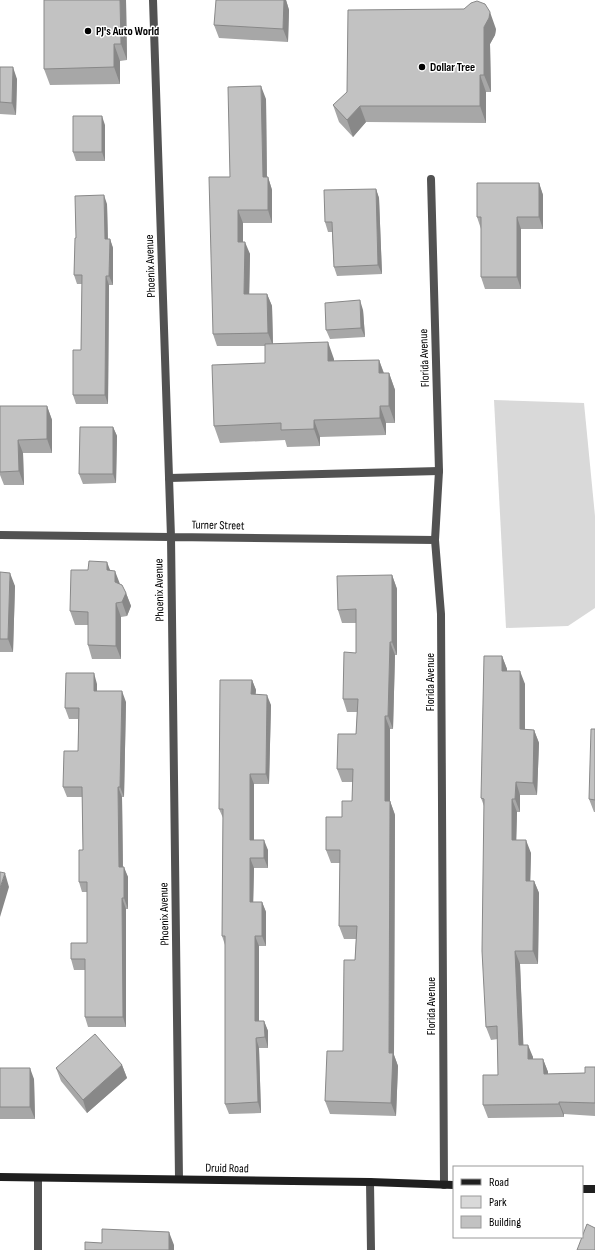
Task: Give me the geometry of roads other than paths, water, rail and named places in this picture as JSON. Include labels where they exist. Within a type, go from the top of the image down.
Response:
[{"type":"street","name":"Phoenix Avenue","points":[[153,0],[171,536],[179,1179]]},
{"type":"street","name":"Florida Avenue","points":[[431,179],[439,471],[435,540],[441,614],[444,1185]]},
{"type":"street","points":[[169,478],[439,471]]},
{"type":"street","name":"Turner Street","points":[[0,535],[435,540]]},
{"type":"street","name":"Druid Road","points":[[0,1177],[370,1182],[453,1185]]},
{"type":"street","points":[[38,1178],[38,1250]]},
{"type":"street","points":[[370,1182],[371,1250]]},
{"type":"street","points":[[583,1188],[595,1189]]},
{"type":"place","name":"PJ's Auto World","points":[[88,31]]},
{"type":"place","name":"Dollar Tree","points":[[422,67]]}]
